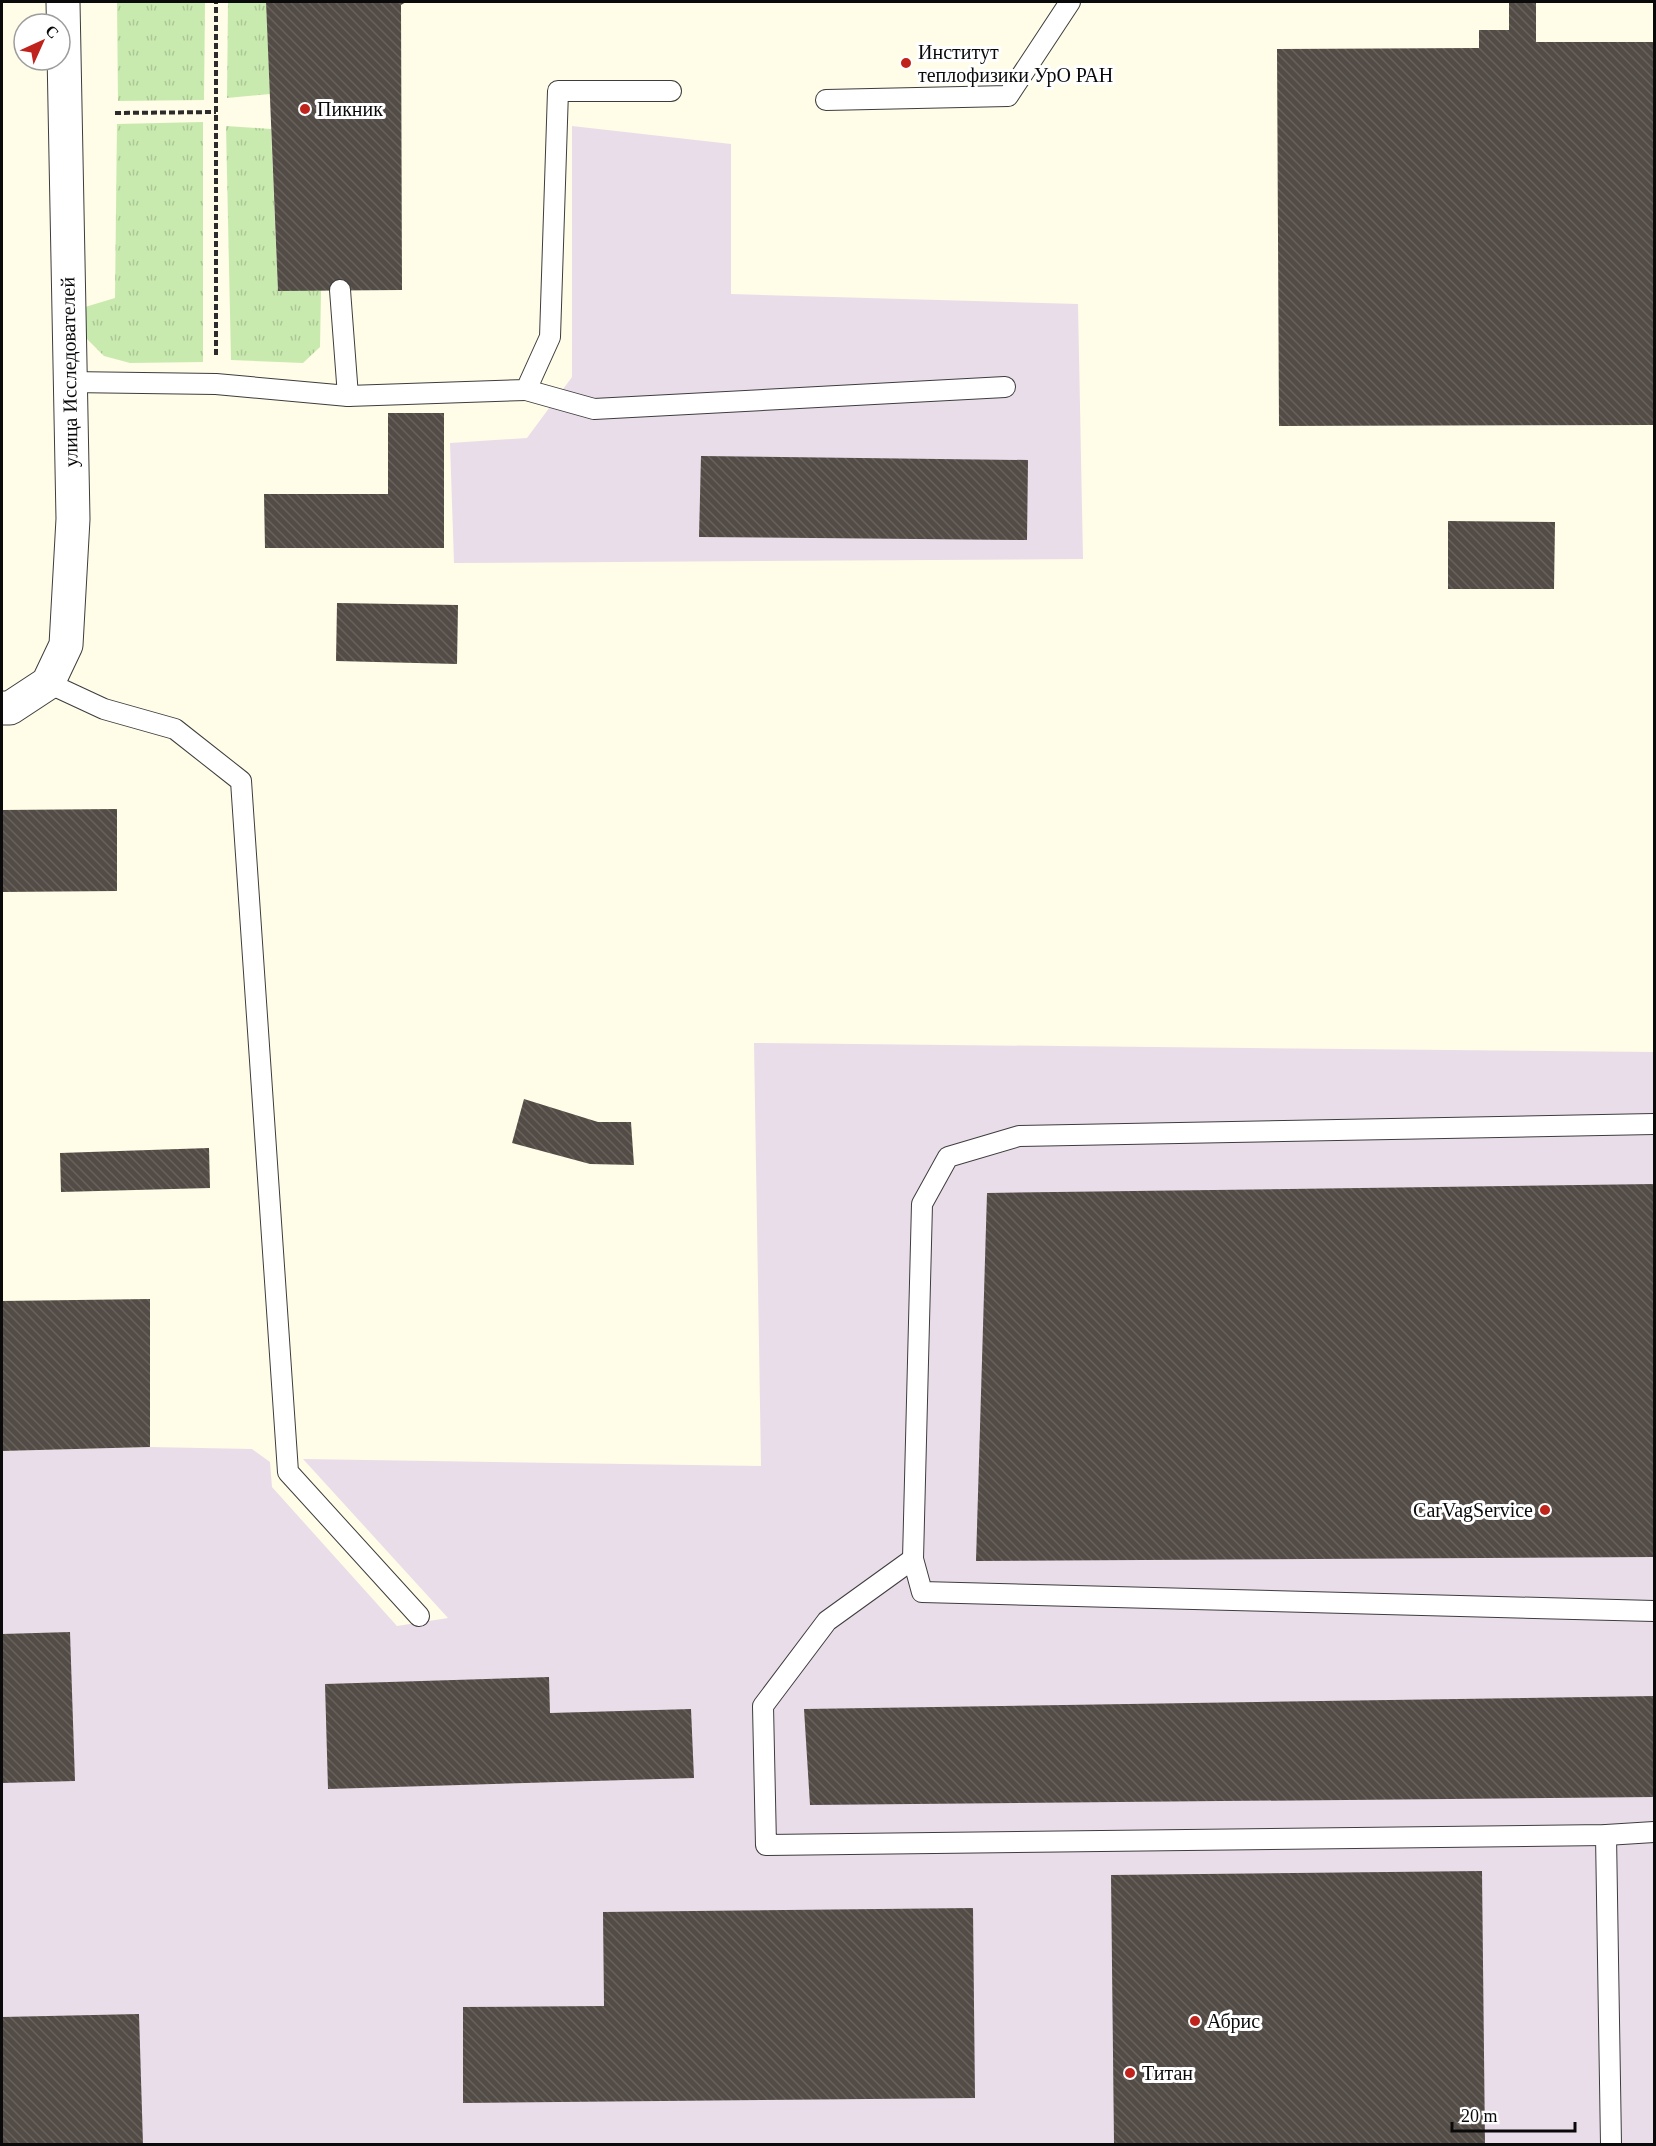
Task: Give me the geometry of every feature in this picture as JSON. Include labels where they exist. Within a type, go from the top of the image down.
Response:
[{"type":"street","name":"улица Исследователей","points":[[48,683],[66,645],[73,519],[63,2]]},
{"type":"street","points":[[2,708],[10,708],[48,683]]},
{"type":"lane","points":[[826,100],[1008,96],[1070,2]]},
{"type":"lane","points":[[526,390],[550,337],[558,91],[671,91]]},
{"type":"lane","points":[[340,290],[348,396]]},
{"type":"lane","points":[[69,382],[216,384],[348,396],[526,390],[594,408],[1005,387]]},
{"type":"lane","points":[[48,683],[104,709],[175,729],[241,781],[288,1472],[418,1616]]},
{"type":"lane","points":[[1654,1124],[1019,1136],[948,1157],[922,1204],[913,1559],[922,1592],[1654,1611]]},
{"type":"lane","points":[[913,1559],[827,1621],[763,1706],[766,1845],[1606,1835],[1654,1832]]},
{"type":"lane","points":[[1606,1835],[1611,2145]]},
{"type":"path","points":[[216,2],[216,384]]},
{"type":"path","points":[[115,113],[216,112]]},
{"type":"shaded area","points":[[572,126],[731,144],[731,294],[1078,304],[1083,559],[454,563],[450,443],[527,438],[572,377]]},
{"type":"shaded area","points":[[754,1043],[1654,1052],[1654,2144],[2,2144],[2,1451],[150,1447],[252,1449],[270,1462],[272,1487],[397,1626],[448,1618],[303,1459],[761,1466]]},
{"type":"green space","points":[[117,2],[205,2],[204,100],[118,101]]},
{"type":"green space","points":[[228,2],[266,2],[270,94],[227,98]]},
{"type":"green space","points":[[203,122],[203,362],[130,363],[104,356],[83,335],[85,307],[115,298],[117,124]]},
{"type":"green space","points":[[226,126],[271,129],[278,290],[321,290],[320,347],[303,363],[231,360]]},
{"type":"building","points":[[266,2],[406,2],[401,5],[402,290],[278,291]]},
{"type":"building","points":[[1509,2],[1536,2],[1536,42],[1654,42],[1654,425],[1279,426],[1277,49],[1479,48],[1479,30],[1509,30]]},
{"type":"building","points":[[388,413],[444,413],[444,548],[265,548],[264,494],[388,494]]},
{"type":"building","points":[[701,456],[1028,460],[1027,540],[699,537]]},
{"type":"building","points":[[1448,521],[1555,522],[1554,589],[1448,589]]},
{"type":"building","points":[[337,603],[458,605],[457,664],[336,661]]},
{"type":"building","points":[[117,809],[117,891],[2,892],[2,810]]},
{"type":"building","points":[[524,1099],[598,1122],[631,1122],[634,1165],[590,1164],[512,1143]]},
{"type":"building","points":[[209,1148],[210,1188],[61,1192],[60,1153]]},
{"type":"building","points":[[1654,1184],[1654,1557],[976,1561],[987,1193]]},
{"type":"building","points":[[150,1299],[150,1447],[2,1451],[2,1301]]},
{"type":"building","points":[[70,1632],[75,1781],[2,1783],[2,1634]]},
{"type":"building","points":[[549,1677],[550,1713],[691,1709],[694,1778],[328,1789],[325,1684]]},
{"type":"building","points":[[1654,1696],[1654,1797],[810,1805],[804,1709]]},
{"type":"building","points":[[1482,1871],[1485,2144],[1114,2144],[1111,1875]]},
{"type":"building","points":[[973,1908],[975,2098],[463,2103],[463,2007],[604,2006],[603,1912]]},
{"type":"building","points":[[139,2014],[143,2144],[2,2144],[2,2017]]},
{"type":"place","name":"Институт теплофизики УрО РАН","points":[[906,63]]},
{"type":"place","name":"Пикник","points":[[305,109]]},
{"type":"place","name":"CarVagService","points":[[1545,1510]]},
{"type":"place","name":"Абрис","points":[[1195,2021]]},
{"type":"place","name":"Титан","points":[[1130,2073]]}]
